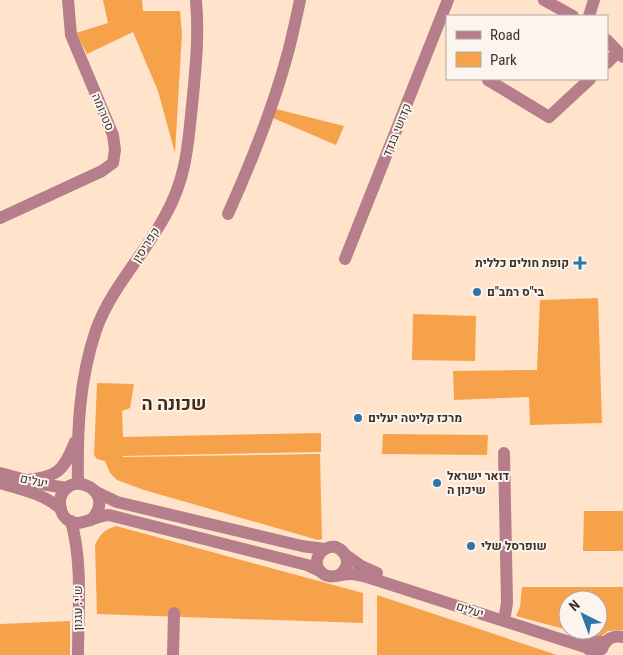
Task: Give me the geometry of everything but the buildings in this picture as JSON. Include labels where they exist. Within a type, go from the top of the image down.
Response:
[{"type":"street","name":"סטרומה","points":[[0,218],[102,171],[113,163],[115,150],[113,135],[70,35],[68,0]]},
{"type":"street","points":[[228,214],[267,120],[287,56],[300,0]]},
{"type":"street","name":"קדושי בגדד","points":[[345,259],[448,0]]},
{"type":"street","points":[[544,0],[571,15]]},
{"type":"street","points":[[589,15],[594,0]]},
{"type":"street","name":"קפריסין","points":[[73,486],[80,396],[86,364],[97,329],[108,305],[164,218],[178,191],[186,161],[197,56],[196,1]]},
{"type":"street","points":[[608,41],[621,54],[608,61]]},
{"type":"street","points":[[488,80],[549,118],[589,80]]},
{"type":"street","points":[[27,480],[47,478],[58,472],[70,455],[77,437]]},
{"type":"street","points":[[504,453],[507,603],[505,615]]},
{"type":"street","name":"יעלים","points":[[0,473],[27,480],[73,486]]},
{"type":"street","name":"יעלים","points":[[0,483],[20,488],[47,499],[61,510]]},
{"type":"street","points":[[88,485],[96,492],[117,502],[302,546],[336,547],[343,550],[346,556],[346,567],[339,575],[331,576],[307,565],[109,515],[103,515],[88,521],[71,521],[66,518],[61,510],[61,498],[73,486],[88,485]]},
{"type":"street","points":[[88,521],[98,510],[99,498],[96,492]]},
{"type":"street","name":"ש.י. עגנון","points":[[71,521],[77,544],[78,561],[78,655]]},
{"type":"street","name":"ש.י. עגנון","points":[[78,561],[82,530],[88,521]]},
{"type":"street","points":[[320,571],[317,563],[318,557],[324,548]]},
{"type":"street","name":"יעלים","points":[[346,556],[373,572],[586,641],[606,642]]},
{"type":"street","name":"יעלים","points":[[339,575],[357,575],[375,579],[585,647],[600,655]]},
{"type":"street","points":[[174,613],[174,655]]},
{"type":"street","points":[[600,655],[602,647],[606,642],[616,636],[623,637]]},
{"type":"green space","points":[[103,0],[142,0],[143,11],[180,11],[182,33],[175,153],[158,91],[133,32],[87,54],[76,33],[108,23]]},
{"type":"green space","points":[[276,109],[344,126],[336,145],[273,118]]},
{"type":"green space","points":[[598,298],[602,423],[530,425],[529,397],[454,400],[453,371],[537,370],[540,300]]},
{"type":"green space","points":[[413,314],[476,316],[475,361],[412,360]]},
{"type":"green space","points":[[97,383],[134,384],[130,408],[122,411],[123,437],[321,433],[321,452],[123,457],[320,454],[322,539],[318,540],[144,490],[117,480],[110,473],[105,461],[97,459],[94,455]]},
{"type":"green space","points":[[383,434],[488,435],[487,455],[382,454]]},
{"type":"green space","points":[[584,511],[623,511],[623,551],[583,551]]},
{"type":"green space","points":[[116,526],[363,593],[363,623],[97,614],[95,545],[103,533]]},
{"type":"green space","points":[[522,587],[623,587],[623,630],[608,631],[608,590],[558,590],[558,627],[516,616],[520,607]]},
{"type":"green space","points":[[377,595],[557,655],[377,655]]},
{"type":"green space","points":[[70,621],[70,655],[0,655],[0,624]]},
{"type":"place","name":"קופת חולים כללית","points":[[580,263]]},
{"type":"place","name":"בי\"ס רמב\"ם","points":[[477,292]]},
{"type":"place","name":"מרכז קליטה יעלים","points":[[358,418]]},
{"type":"place","name":"דואר ישראל שיכון ה","points":[[437,483]]},
{"type":"place","name":"שופרסל שלי","points":[[471,546]]},
{"type":"district","name":"שכונה ה","points":[[174,404]]}]
